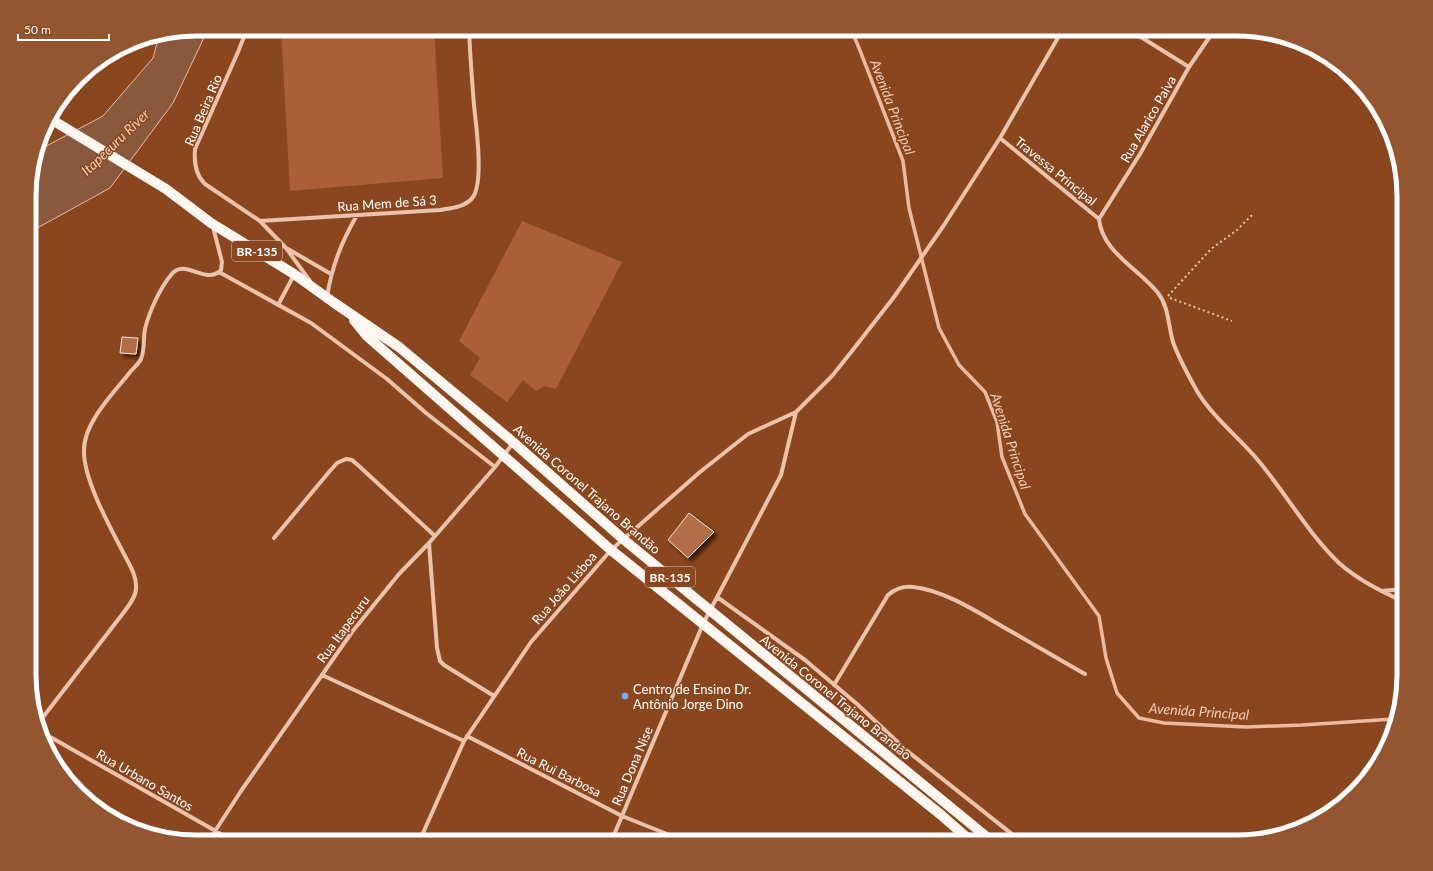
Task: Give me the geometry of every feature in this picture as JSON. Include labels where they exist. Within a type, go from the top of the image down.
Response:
[{"type":"main road","name":"Avenida Coronel Trajano Brandão","points":[[54,121],[166,189],[211,223],[294,274],[399,347],[513,442],[623,538],[710,611],[983,835]]},
{"type":"main road","name":"Avenida Coronel Trajano Brandão","points":[[348,312],[367,336],[503,457],[611,550],[940,814],[964,835]]},
{"type":"street","name":"Rua Beira Rio","points":[[244,36],[195,149],[194,160],[201,180],[260,221],[286,248],[323,295]]},
{"type":"street","name":"Rua Mem de Sá 3","points":[[260,221],[440,210],[462,206],[472,199],[476,191],[478,160],[469,36]]},
{"type":"street","points":[[710,611],[781,475],[796,412],[832,376],[894,297],[944,225],[1000,138],[1059,36]]},
{"type":"street","points":[[1139,36],[1189,67]]},
{"type":"street","name":"Rua Alarico Paiva","points":[[1099,219],[1140,154],[1189,67],[1210,36]]},
{"type":"street","name":"Travessa Principal","points":[[1000,138],[1099,219]]},
{"type":"street","points":[[323,295],[341,245],[357,215]]},
{"type":"street","points":[[1099,219],[1099,227],[1107,243],[1158,293],[1167,312],[1172,340],[1179,358],[1198,392],[1212,411],[1273,477],[1324,547],[1356,576],[1397,599]]},
{"type":"street","points":[[42,719],[124,612],[132,600],[137,588],[133,572],[102,509],[89,476],[83,451],[88,429],[106,403],[141,359],[147,320],[161,289],[172,273],[177,269],[182,268],[209,275],[218,272],[222,267],[222,262],[211,223]]},
{"type":"street","points":[[286,248],[331,274]]},
{"type":"street","points":[[218,272],[311,323],[387,379],[426,413],[495,467]]},
{"type":"street","points":[[278,305],[294,274]]},
{"type":"street","name":"Rua João Lisboa","points":[[422,835],[467,736],[530,642],[611,550],[700,472],[748,434],[796,412]]},
{"type":"street","name":"Rua Itapecuru","points":[[212,835],[352,632],[379,597],[429,543],[495,467],[513,442]]},
{"type":"street","points":[[274,538],[325,476],[337,463],[346,459],[352,460],[435,536]]},
{"type":"street","points":[[429,543],[437,648],[440,661],[450,670],[494,696]]},
{"type":"street","name":"Avenida Coronel Trajano Brandão","points":[[834,685],[888,595],[900,588],[907,587],[915,587],[950,598],[974,610],[1084,674]]},
{"type":"street","points":[[1381,591],[1397,589]]},
{"type":"street","name":"Avenida Coronel Trajano Brandão","points":[[717,597],[806,660],[906,750],[1013,835]]},
{"type":"street","name":"Rua Dona Nise","points":[[614,835],[703,624],[710,611]]},
{"type":"street","points":[[322,675],[464,741]]},
{"type":"street","name":"Rua Urbano Santos","points":[[48,736],[222,835]]},
{"type":"street","name":"Rua Rui Barbosa","points":[[467,736],[622,816],[670,835]]},
{"type":"path","points":[[1167,297],[1211,249],[1237,230],[1254,213]]},
{"type":"path","points":[[1158,293],[1232,321]]},
{"type":"shaded area","points":[[281,36],[434,36],[443,178],[290,191]]},
{"type":"shaded area","points":[[522,221],[622,262],[556,389],[544,386],[536,391],[523,380],[507,402],[470,375],[480,358],[459,341]]},
{"type":"water","name":"Itapecuru River","points":[[185,36],[205,36],[173,103],[110,188],[36,229],[36,185],[43,148],[103,116],[153,58],[158,40]]},
{"type":"building","points":[[122,337],[138,338],[136,354],[120,353]]},
{"type":"building","points":[[689,513],[714,532],[688,558],[668,540]]},
{"type":"waterway","name":"Avenida Principal","points":[[854,36],[903,161],[909,208],[939,328],[959,365],[985,392],[997,422],[1002,457],[1025,514],[1099,616],[1106,658],[1117,693],[1139,718],[1164,723],[1246,727],[1391,719]]},
{"type":"place","name":"Centro de Ensino Dr. Antônio Jorge Dino","points":[[625,696]]}]
